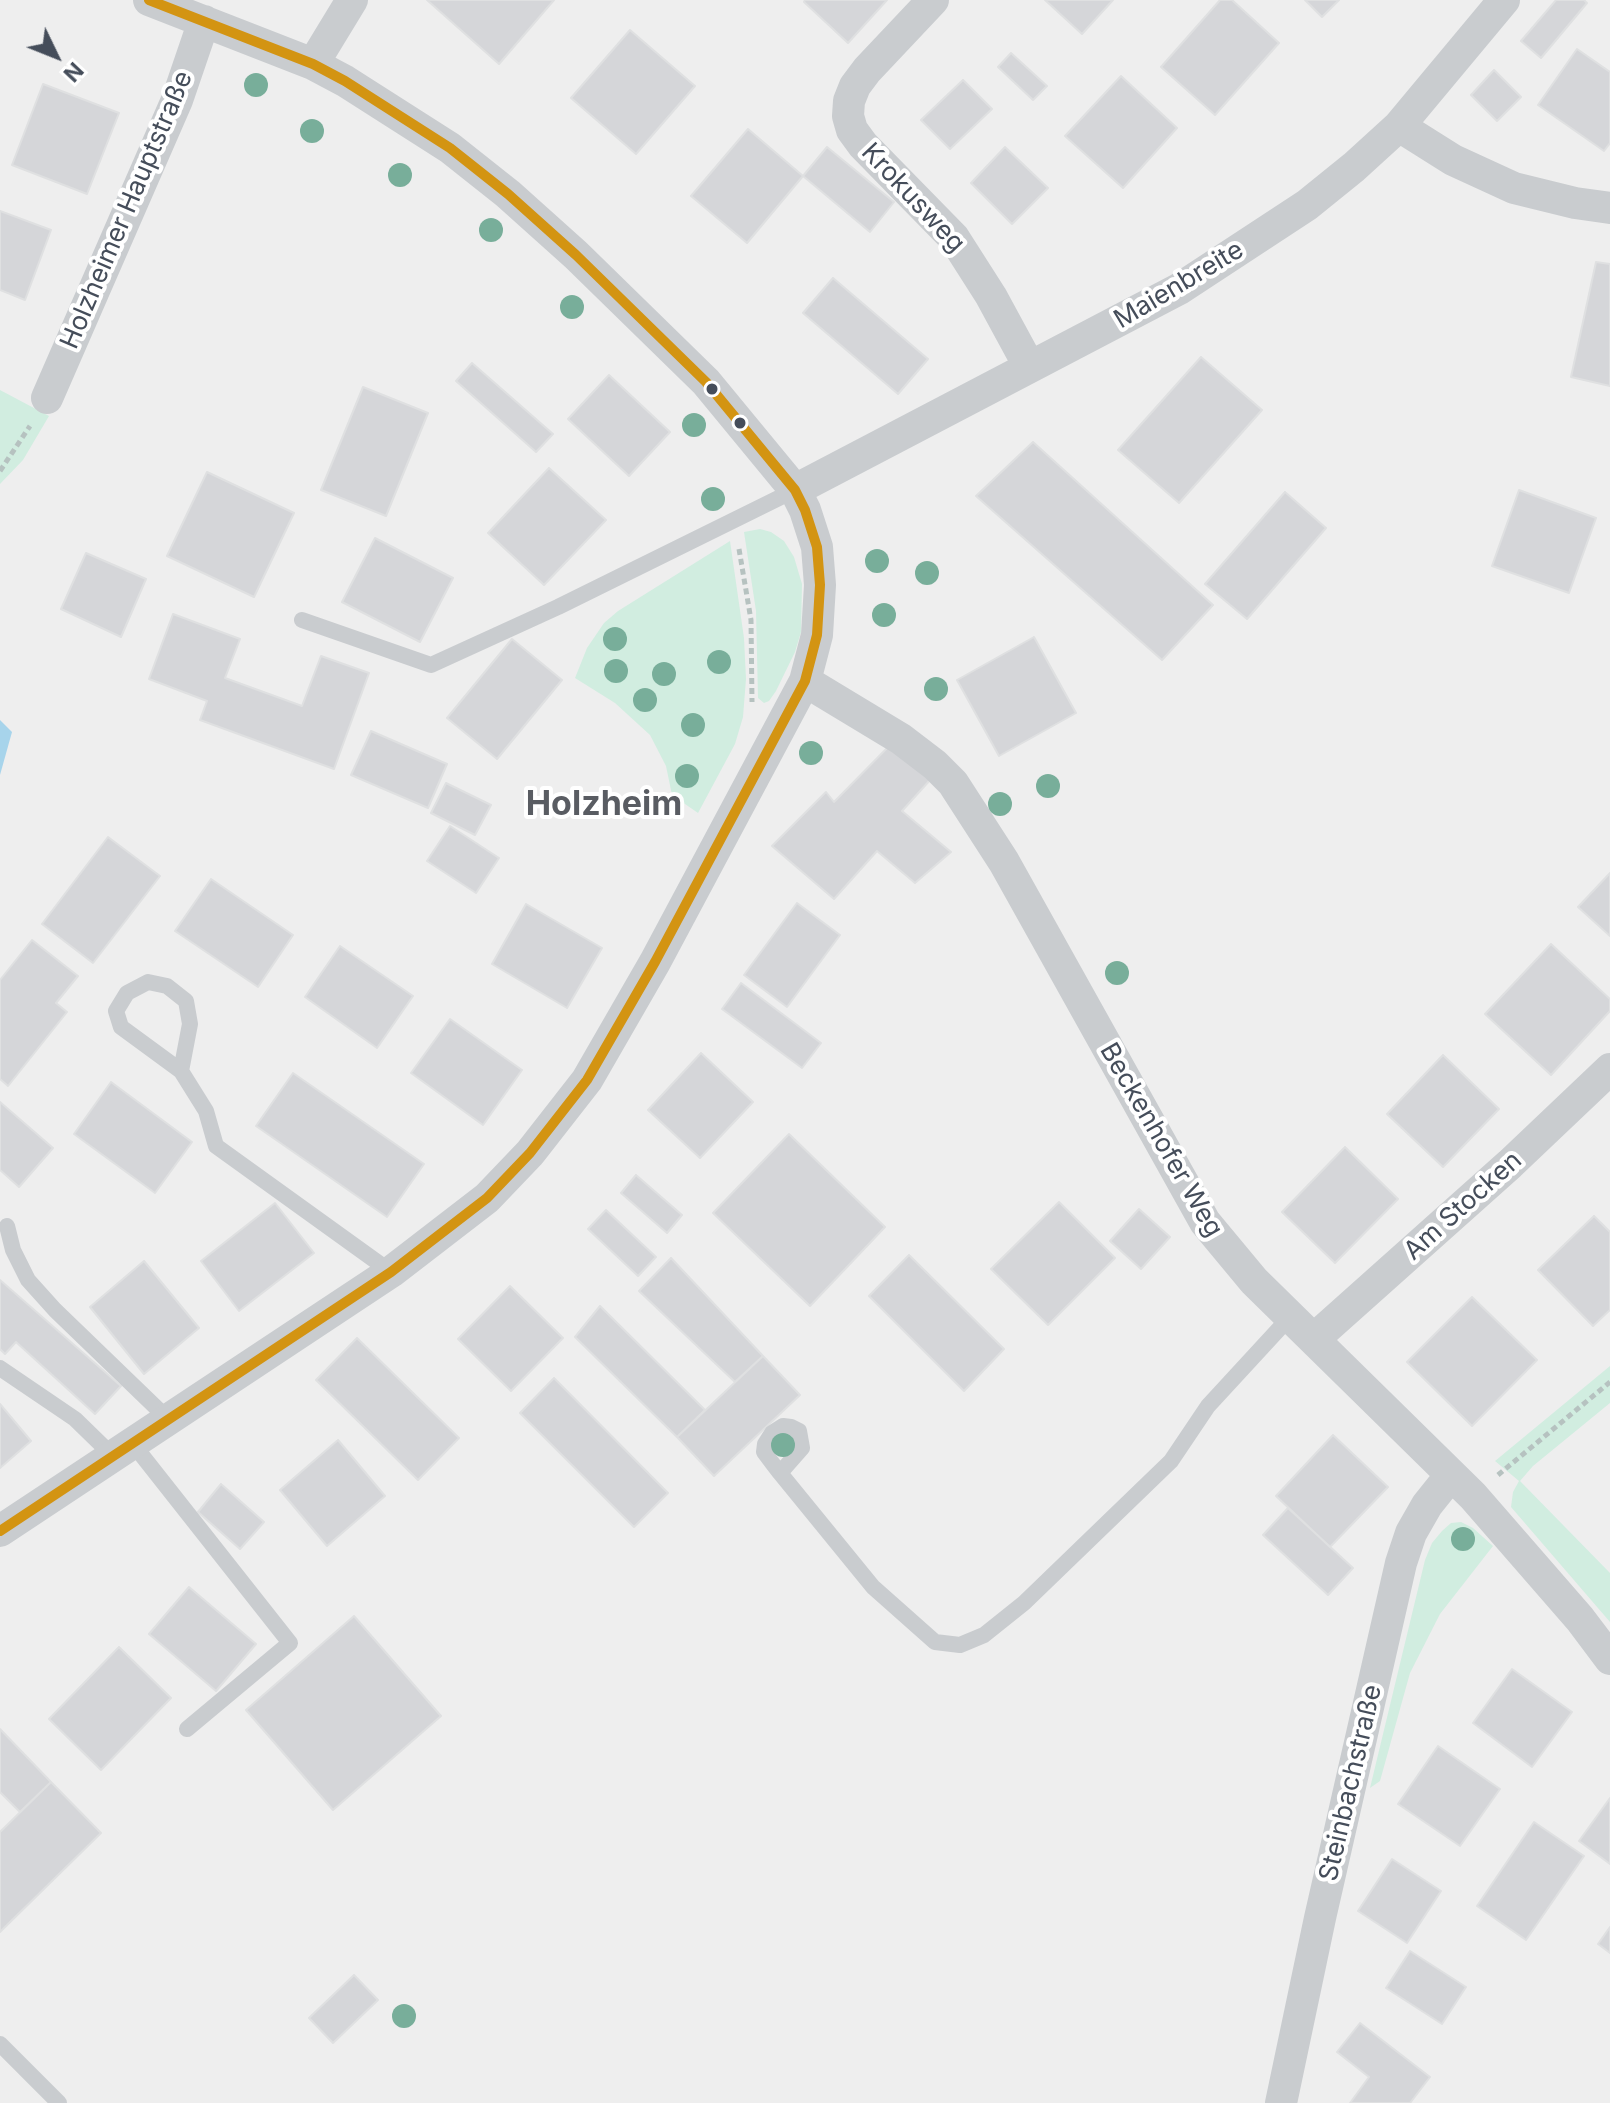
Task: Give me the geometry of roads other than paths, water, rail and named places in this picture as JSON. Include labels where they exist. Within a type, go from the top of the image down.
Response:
[{"type":"street","points":[[0,1531],[391,1272],[487,1198],[530,1153],[587,1080],[655,962],[805,681],[817,635],[820,585],[817,547],[795,490],[706,382],[576,255],[508,194],[450,148],[405,118],[313,64],[149,0]]},
{"type":"street","points":[[313,64],[352,0]]},
{"type":"street","name":"Krokusweg","points":[[933,0],[855,86],[849,101],[848,116],[852,130],[863,145],[954,238],[991,296],[1029,366]]},
{"type":"street","name":"Maienbreite","points":[[795,490],[1179,289],[1307,205],[1399,126],[1504,0]]},
{"type":"street","name":"Holzheimer Hauptstraße","points":[[47,398],[177,100],[204,21]]},
{"type":"street","points":[[1399,126],[1453,160],[1514,188],[1610,208]]},
{"type":"street","name":"Beckenhofer Weg","points":[[805,681],[901,739],[953,783],[1004,862],[1205,1222],[1254,1281],[1462,1486],[1580,1619],[1610,1659]]},
{"type":"street","name":"Am Stocken","points":[[1314,1339],[1499,1175],[1610,1069]]},
{"type":"street","name":"Steinbachstraße","points":[[1281,2103],[1401,1563],[1411,1533],[1427,1505],[1462,1486]]},
{"type":"lane","points":[[302,620],[431,665],[558,607],[795,490]]},
{"type":"lane","points":[[181,1071],[190,1024],[186,1001],[167,986],[148,982],[127,993],[116,1011],[121,1027],[181,1071],[206,1111],[216,1146],[391,1272]]},
{"type":"lane","points":[[7,1226],[13,1250],[28,1280],[169,1420]]},
{"type":"lane","points":[[780,1473],[873,1587],[935,1642],[960,1645],[984,1635],[1024,1603],[1171,1461],[1208,1406],[1290,1317]]},
{"type":"lane","points":[[0,1368],[123,1450],[290,1643],[187,1729]]},
{"type":"lane","points":[[0,2044],[59,2103]]},
{"type":"water","points":[[0,720],[12,732],[0,775]]},
{"type":"district","name":"Holzheim","points":[[604,805]]}]
